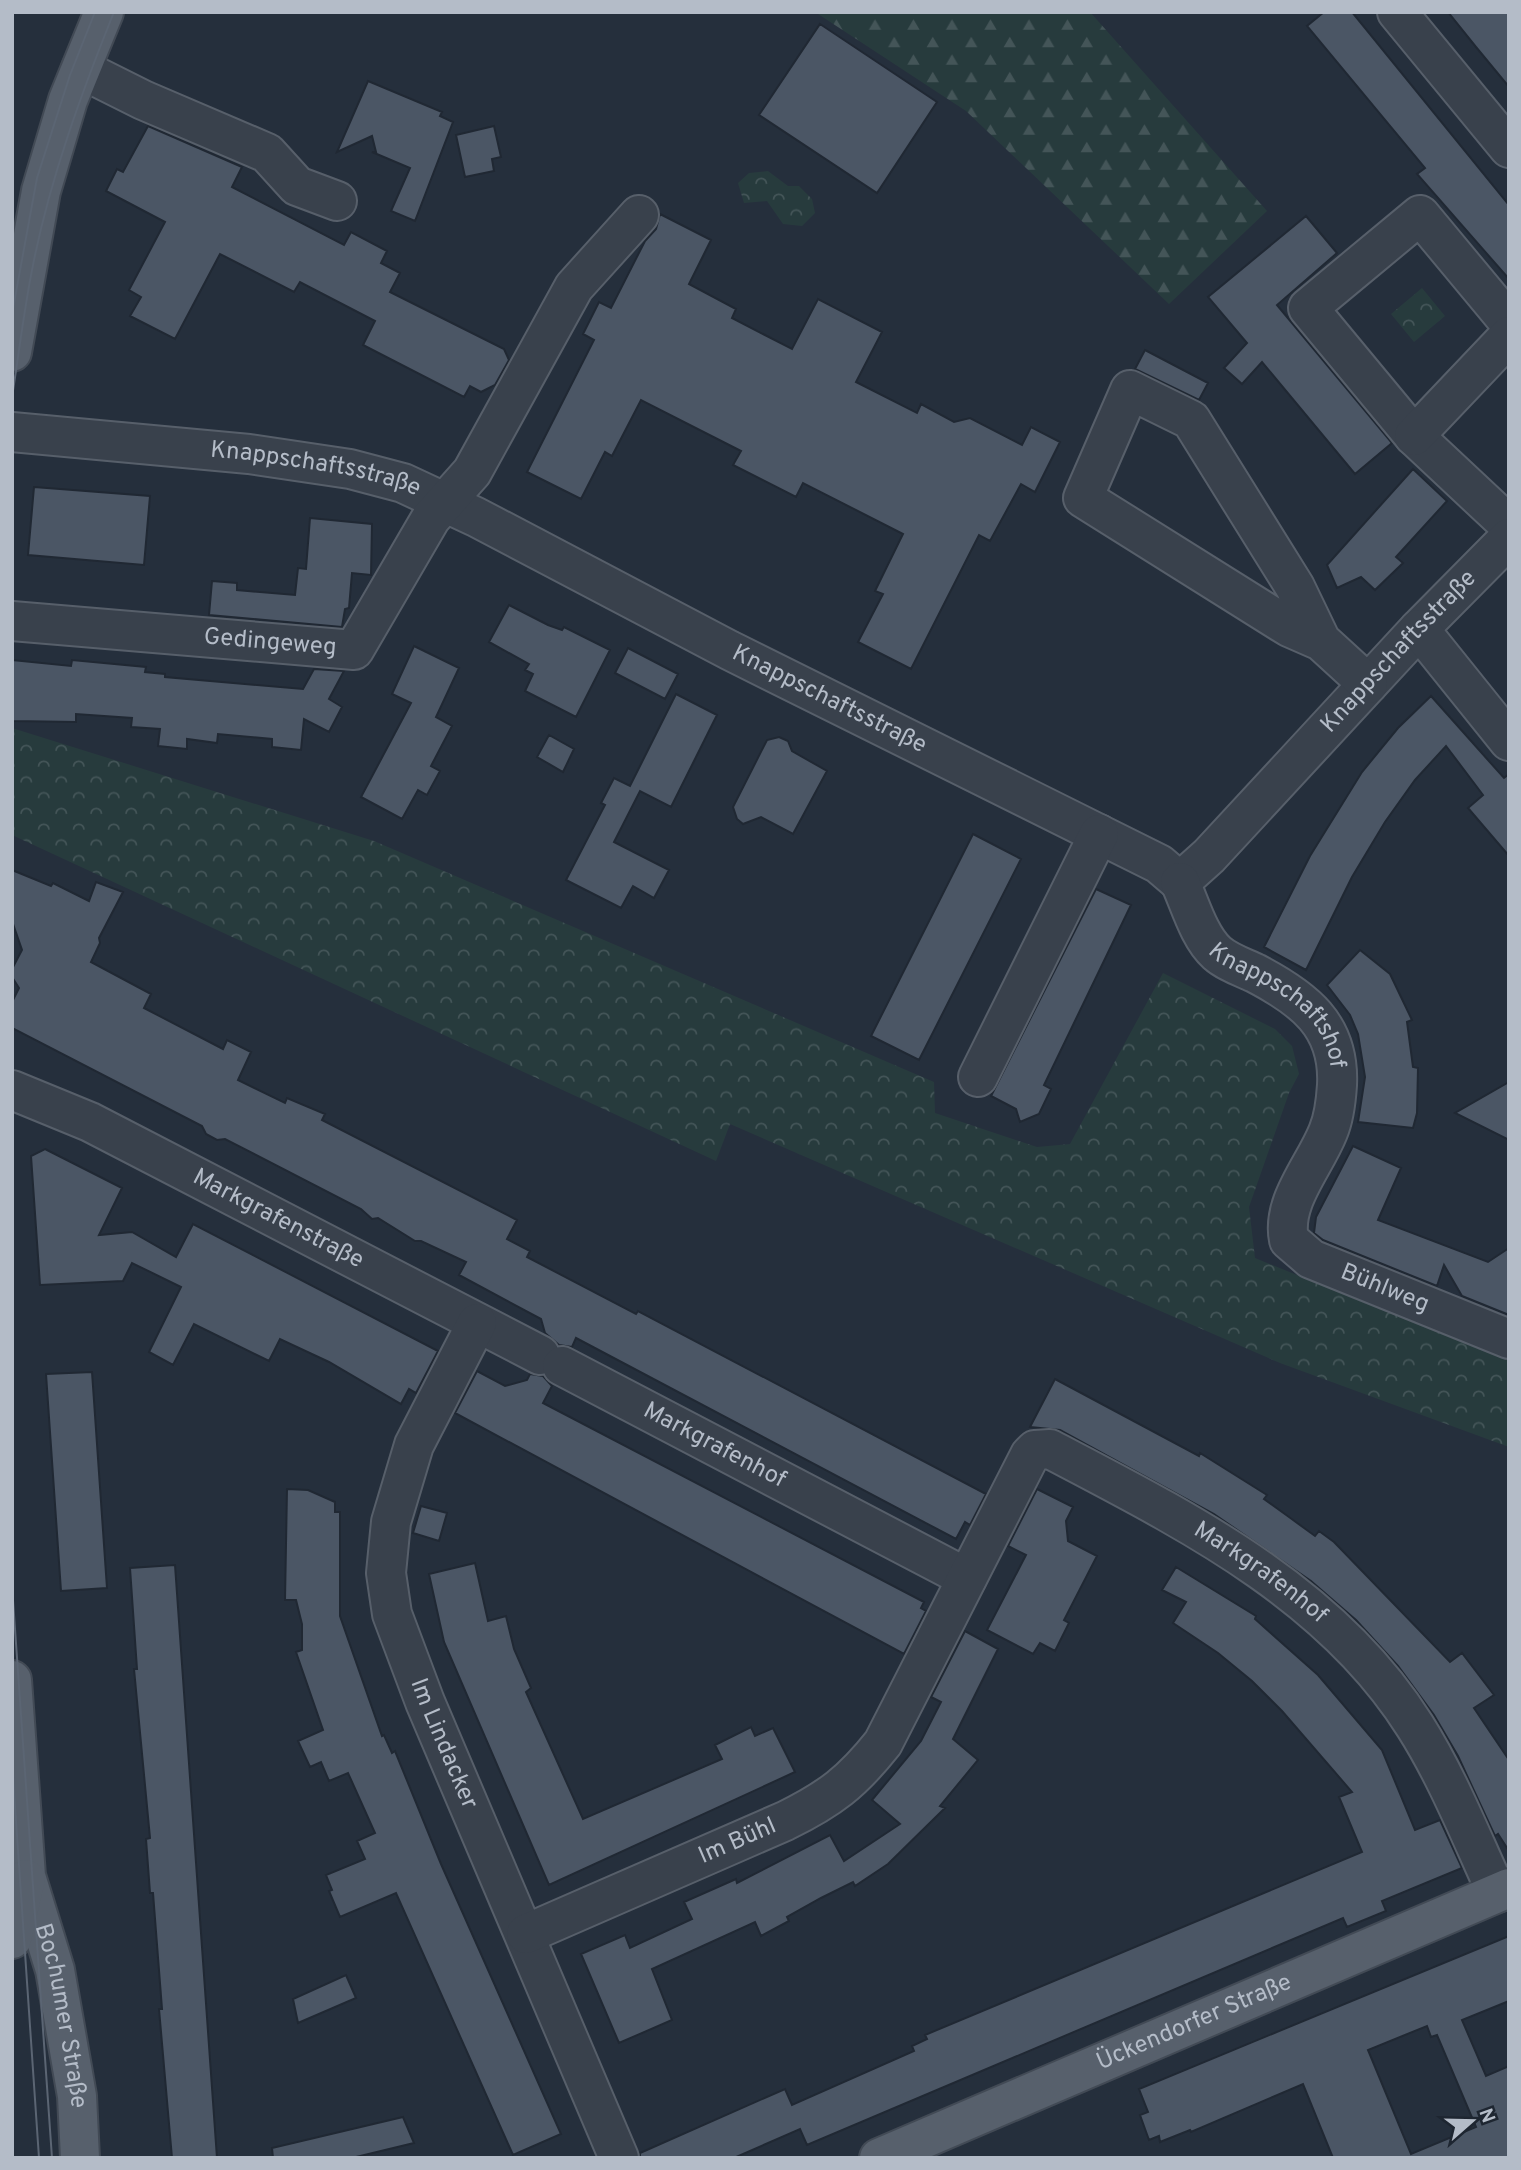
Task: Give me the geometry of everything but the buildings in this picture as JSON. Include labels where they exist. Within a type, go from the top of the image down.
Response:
[{"type":"main road","points":[[12,352],[41,191],[81,69],[104,12]]},
{"type":"main road","name":"Bochumer Straße","points":[[12,1680],[26,1877],[55,1970],[77,2096],[80,2158]]},
{"type":"main road","name":"Bochumer Straße","points":[[12,1939],[26,1877]]},
{"type":"main road","name":"Ückendorfer Straße","points":[[898,2154],[1503,1890]]},
{"type":"street","points":[[1397,12],[1509,148]]},
{"type":"street","points":[[81,69],[144,100],[267,153],[297,186],[337,201]]},
{"type":"street","points":[[443,501],[472,472],[574,287],[639,215]]},
{"type":"street","points":[[1509,322],[1420,215],[1308,308],[1414,436],[1509,525]]},
{"type":"street","points":[[1414,436],[1509,336]]},
{"type":"street","points":[[1321,641],[1295,587],[1191,420],[1130,390],[1083,498],[1289,627],[1321,641],[1368,684]]},
{"type":"street","name":"Knappschaftsstraße","points":[[12,432],[248,454],[350,469],[403,483],[443,501],[729,650],[1159,864],[1180,882],[1209,856],[1419,629],[1509,538]]},
{"type":"street","name":"Gedingeweg","points":[[12,621],[354,650],[443,501]]},
{"type":"street","points":[[1419,629],[1508,737]]},
{"type":"street","points":[[978,1077],[1099,834]]},
{"type":"street","name":"Knappschaftshof","points":[[1180,882],[1216,952],[1290,991],[1304,1002],[1316,1014],[1335,1055],[1337,1088],[1329,1129],[1287,1215]]},
{"type":"street","name":"Markgrafenstraße","points":[[12,1090],[90,1122],[558,1364]]},
{"type":"street","name":"Bühlweg","points":[[1287,1215],[1289,1240],[1311,1259],[1509,1339]]},
{"type":"street","name":"Im Lindacker","points":[[477,1323],[414,1445],[391,1522],[386,1573],[395,1626],[619,2158]]},
{"type":"street","name":"Markgrafenhof","points":[[558,1364],[967,1578]]},
{"type":"street","name":"Markgrafenhof","points":[[907,1697],[1035,1450],[1050,1449],[1181,1518],[1295,1594],[1344,1640],[1378,1677],[1415,1725],[1503,1890]]},
{"type":"street","name":"Im Bühl","points":[[526,1934],[824,1802],[858,1774],[883,1743],[907,1697]]},
{"type":"green space","points":[[815,12],[1090,12],[1267,211],[1169,304],[966,111]]},
{"type":"green space","points":[[768,171],[788,186],[799,186],[812,199],[815,213],[802,226],[783,224],[767,201],[744,203],[738,183],[749,173]]},
{"type":"green space","points":[[1422,288],[1445,316],[1414,342],[1391,314]]},
{"type":"green space","points":[[12,728],[374,841],[934,1082],[935,1113],[1037,1147],[1070,1144],[1163,973],[1275,1029],[1292,1046],[1299,1074],[1289,1093],[1249,1207],[1255,1258],[1509,1361],[1509,1447],[1280,1363],[730,1124],[716,1161],[12,835]]},
{"type":"tram line","points":[[12,314],[37,178],[70,75],[95,12]]},
{"type":"tram line","points":[[12,397],[30,281],[48,201],[78,105],[114,12]]},
{"type":"tram line","points":[[12,1586],[52,2158]]},
{"type":"tram line","points":[[12,1762],[39,2158]]}]
